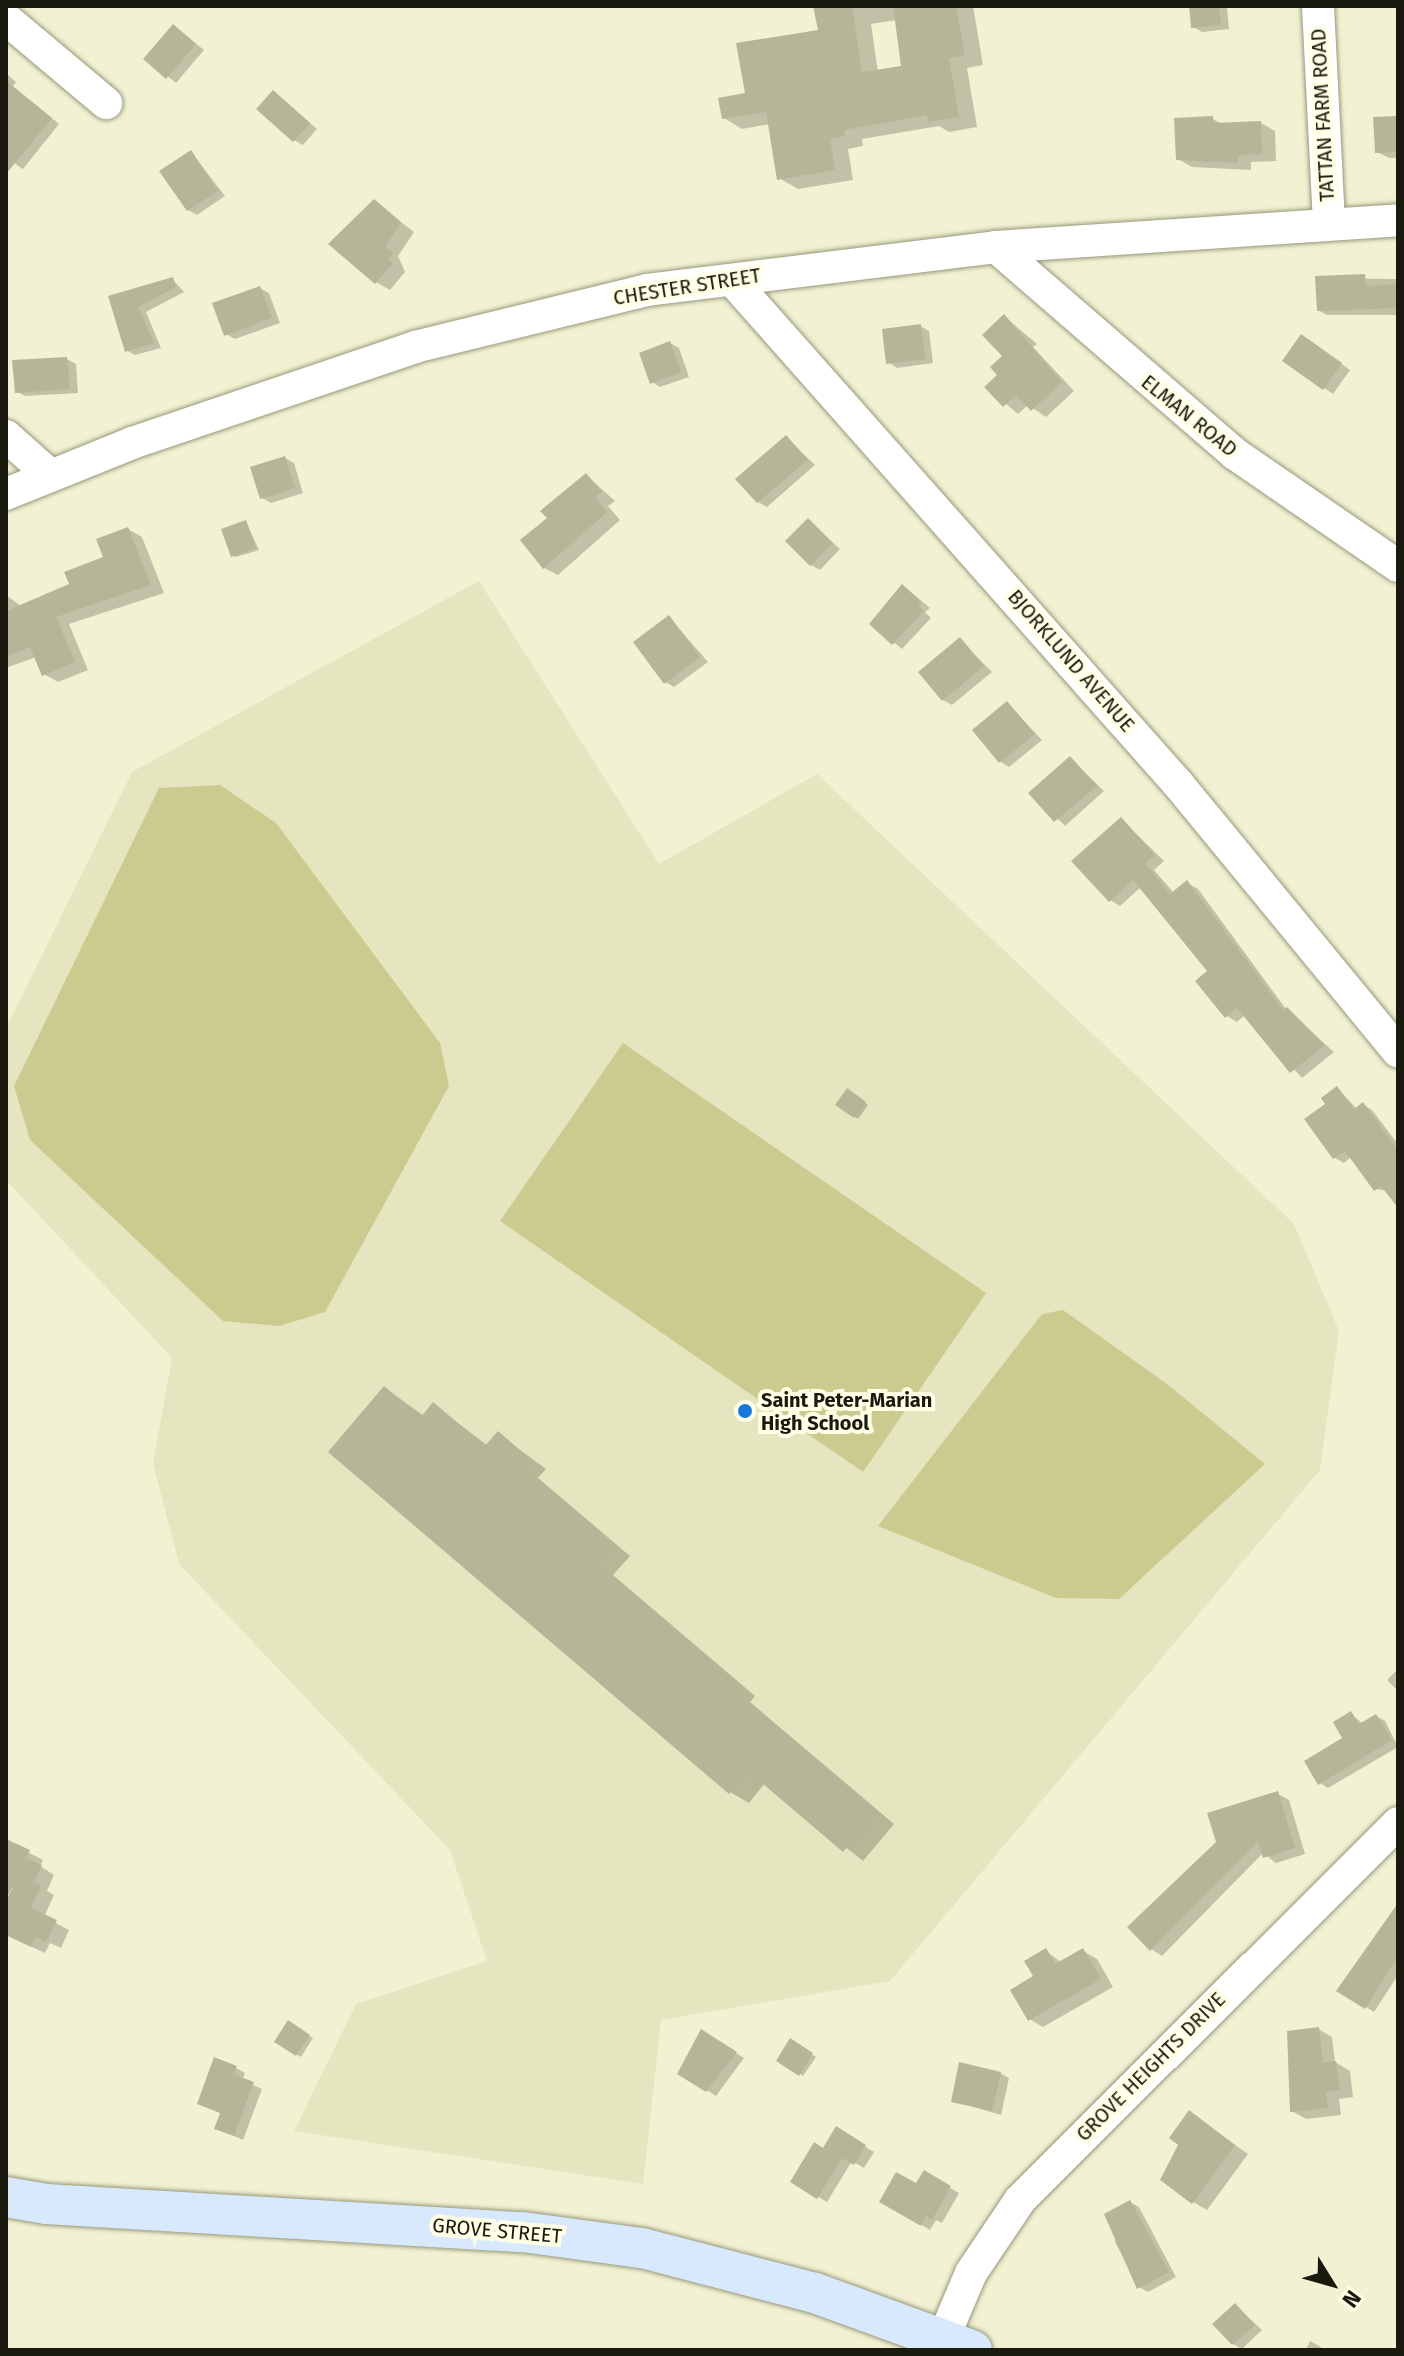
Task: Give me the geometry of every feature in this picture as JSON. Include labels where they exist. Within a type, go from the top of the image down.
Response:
[{"type":"main road","name":"GROVE STREET","points":[[6,2197],[46,2204],[523,2232],[642,2248],[815,2293],[958,2344]]},
{"type":"street","name":"TATTAN FARM ROAD","points":[[1318,6],[1329,224]]},
{"type":"street","points":[[6,19],[106,103]]},
{"type":"street","name":"CHESTER STREET","points":[[6,494],[50,475],[301,384],[460,334],[647,290],[996,247],[1398,220]]},
{"type":"street","name":"ELMAN ROAD","points":[[996,247],[1235,454],[1398,566]]},
{"type":"street","name":"BJORKLUND AVENUE","points":[[732,280],[1179,785],[1398,1052]]},
{"type":"street","points":[[6,436],[50,475]]},
{"type":"street","name":"GROVE HEIGHTS DRIVE","points":[[958,2344],[971,2273],[1020,2200],[1398,1823]]},
{"type":"shaded area","name":"Saint Peter-Marian High School","points":[[479,581],[659,864],[817,774],[1294,1224],[1339,1331],[1320,1470],[890,1981],[661,2020],[643,2184],[294,2131],[356,2004],[487,1961],[450,1850],[179,1564],[153,1463],[172,1358],[6,1180],[6,1028],[132,772]]},
{"type":"shaded area","points":[[220,785],[276,823],[440,1043],[449,1086],[325,1312],[279,1326],[223,1321],[30,1140],[14,1086],[159,788]]},
{"type":"shaded area","points":[[623,1043],[986,1293],[863,1472],[500,1221]]},
{"type":"shaded area","points":[[1063,1310],[1167,1384],[1265,1464],[1119,1599],[1056,1598],[878,1526],[1042,1314]]},
{"type":"building","points":[[813,6],[852,6],[862,72],[901,66],[893,6],[956,6],[965,55],[949,58],[959,117],[928,122],[927,115],[844,130],[845,136],[830,139],[835,170],[777,180],[766,112],[722,119],[718,98],[745,93],[736,43],[818,30]]},
{"type":"building","points":[[1189,6],[1219,6],[1221,25],[1191,28]]},
{"type":"building","points":[[173,24],[196,44],[166,79],[143,59]]},
{"type":"building","points":[[6,81],[52,118],[6,174]]},
{"type":"building","points":[[273,90],[310,123],[293,142],[256,109]]},
{"type":"building","points":[[1213,116],[1213,123],[1261,121],[1262,154],[1238,155],[1238,163],[1176,160],[1174,118]]},
{"type":"building","points":[[1398,116],[1398,152],[1375,153],[1373,117]]},
{"type":"building","points":[[191,150],[218,191],[187,211],[159,171]]},
{"type":"building","points":[[374,199],[401,222],[385,247],[393,253],[388,259],[393,263],[375,284],[328,244]]},
{"type":"building","points":[[1365,274],[1366,286],[1398,284],[1398,308],[1317,311],[1315,276]]},
{"type":"building","points":[[173,277],[176,287],[138,307],[154,343],[125,352],[108,296]]},
{"type":"building","points":[[260,286],[272,318],[224,336],[212,303]]},
{"type":"building","points":[[1004,314],[1062,382],[1031,411],[1016,395],[1003,407],[984,387],[997,375],[990,367],[1002,356],[982,335]]},
{"type":"building","points":[[921,324],[925,359],[886,364],[882,329]]},
{"type":"building","points":[[1301,334],[1342,363],[1323,390],[1282,361]]},
{"type":"building","points":[[670,341],[681,372],[650,384],[639,353]]},
{"type":"building","points":[[67,357],[70,389],[15,393],[12,360]]},
{"type":"building","points":[[786,435],[808,460],[757,503],[735,479]]},
{"type":"building","points":[[285,456],[295,488],[260,499],[250,467]]},
{"type":"building","points":[[586,473],[602,492],[595,497],[607,512],[543,569],[520,540],[547,518],[540,511]]},
{"type":"building","points":[[808,518],[833,543],[810,566],[785,541]]},
{"type":"building","points":[[246,520],[256,548],[231,557],[221,529]]},
{"type":"building","points":[[128,527],[151,585],[56,617],[75,662],[42,676],[30,647],[6,657],[6,611],[69,584],[64,572],[103,557],[96,539]]},
{"type":"building","points":[[902,584],[922,602],[918,606],[924,611],[892,645],[869,624]]},
{"type":"building","points":[[669,615],[700,657],[664,684],[633,642]]},
{"type":"building","points":[[960,637],[984,666],[942,701],[918,672]]},
{"type":"building","points":[[1007,701],[1035,734],[999,763],[972,730]]},
{"type":"building","points":[[1070,756],[1097,786],[1054,822],[1028,793]]},
{"type":"building","points":[[1121,817],[1155,855],[1145,863],[1170,894],[1187,880],[1283,1010],[1287,1007],[1325,1045],[1290,1073],[1237,1008],[1225,1018],[1195,981],[1207,971],[1133,880],[1109,902],[1071,861]]},
{"type":"building","points":[[1337,1086],[1354,1109],[1363,1102],[1398,1151],[1398,1208],[1381,1186],[1374,1191],[1345,1151],[1333,1159],[1304,1119],[1325,1104],[1321,1098]]},
{"type":"building","points":[[847,1088],[866,1102],[854,1118],[835,1105]]},
{"type":"building","points":[[384,1386],[421,1417],[433,1402],[485,1446],[498,1431],[528,1457],[521,1466],[612,1544],[596,1563],[738,1685],[733,1691],[877,1812],[843,1852],[748,1771],[729,1794],[328,1452]]},
{"type":"building","points":[[1351,1711],[1359,1724],[1376,1714],[1392,1740],[1318,1785],[1304,1761],[1342,1738],[1333,1722]]},
{"type":"building","points":[[1278,1791],[1295,1848],[1263,1858],[1258,1841],[1150,1951],[1127,1927],[1216,1842],[1207,1813]]},
{"type":"building","points":[[6,1839],[30,1850],[26,1858],[42,1865],[34,1882],[41,1885],[31,1908],[57,1920],[46,1942],[35,1937],[31,1947],[6,1935],[6,1902],[14,1883],[6,1900]]},
{"type":"building","points":[[1398,1903],[1398,1956],[1365,2009],[1336,1991]]},
{"type":"building","points":[[1046,1948],[1055,1964],[1083,1948],[1101,1979],[1028,2021],[1010,1990],[1033,1976],[1024,1961]]},
{"type":"building","points":[[288,2020],[310,2035],[296,2056],[274,2042]]},
{"type":"building","points":[[1319,2027],[1323,2063],[1336,2061],[1340,2090],[1326,2092],[1328,2108],[1290,2112],[1287,2031]]},
{"type":"building","points":[[701,2029],[737,2052],[706,2092],[677,2074]]},
{"type":"building","points":[[790,2038],[813,2053],[799,2076],[776,2061]]},
{"type":"building","points":[[214,2057],[237,2066],[233,2074],[254,2082],[234,2136],[214,2129],[220,2113],[197,2104]]},
{"type":"building","points":[[959,2062],[1001,2072],[992,2111],[951,2102]]},
{"type":"building","points":[[1189,2110],[1235,2145],[1192,2204],[1160,2180],[1178,2145],[1169,2138]]},
{"type":"building","points":[[836,2126],[866,2145],[854,2165],[842,2158],[817,2199],[790,2182],[814,2142],[823,2148]]},
{"type":"building","points":[[924,2170],[951,2186],[932,2220],[926,2216],[921,2226],[879,2202],[896,2172],[916,2183]]},
{"type":"building","points":[[1130,2200],[1169,2272],[1137,2289],[1104,2214]]},
{"type":"building","points":[[1235,2303],[1255,2325],[1232,2345],[1212,2324]]},
{"type":"place","name":"Saint Peter-Marian High School","points":[[745,1411]]}]
